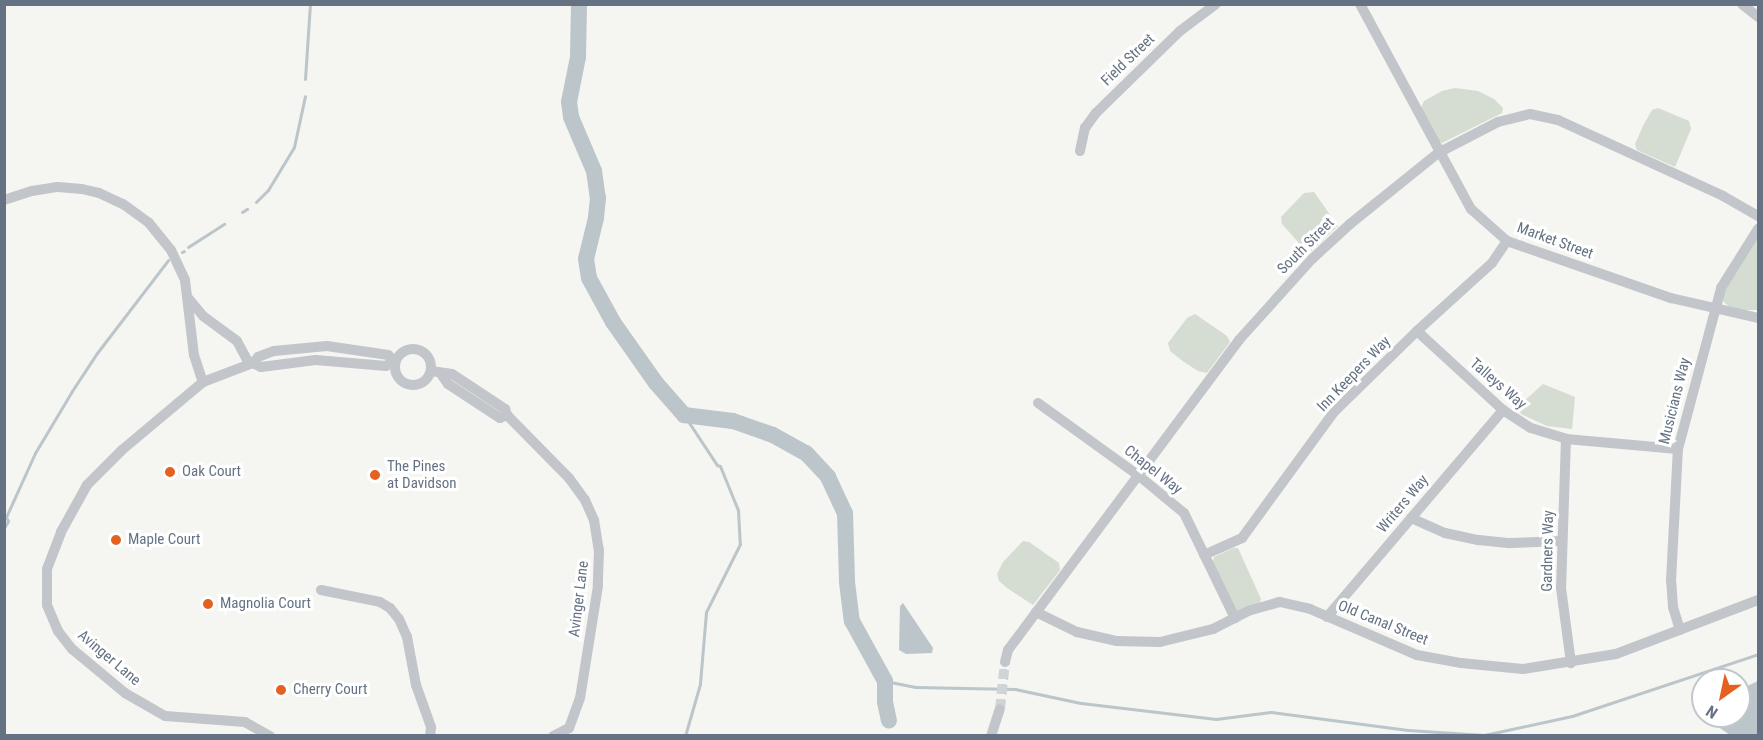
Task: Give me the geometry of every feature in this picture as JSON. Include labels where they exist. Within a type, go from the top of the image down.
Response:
[{"type":"street","name":"Field Street","points":[[1080,152],[1085,128],[1096,113],[1180,31],[1216,4]]},
{"type":"street","name":"Market Street","points":[[1360,4],[1438,153],[1471,209],[1507,240],[1671,298],[1758,318]]},
{"type":"street","points":[[1742,4],[1758,17]]},
{"type":"street","name":"South Street","points":[[1005,662],[1008,650],[1239,340],[1289,283],[1350,224],[1438,153],[1498,122],[1530,114],[1558,120],[1723,196],[1758,216]]},
{"type":"street","points":[[4,200],[32,191],[58,188],[99,193],[123,204],[149,223],[171,250],[185,280],[194,355],[203,382]]},
{"type":"street","name":"Musicians Way","points":[[1680,630],[1672,607],[1671,581],[1678,449],[1713,309],[1721,288],[1758,229]]},
{"type":"street","name":"Inn Keepers Way","points":[[1204,555],[1242,538],[1335,412],[1417,331],[1492,263],[1507,240]]},
{"type":"street","points":[[188,298],[203,316],[237,341],[251,364]]},
{"type":"street","name":"Talleys Way","points":[[1417,331],[1503,410],[1531,428],[1566,439],[1678,449]]},
{"type":"street","points":[[419,349],[428,357],[436,372],[422,383],[411,386],[396,375],[394,361],[406,350],[419,349]]},
{"type":"street","name":"Avinger Lane","points":[[270,735],[251,723],[171,717],[141,704],[91,666],[65,641],[52,621],[47,606],[47,569],[61,532],[87,485],[122,450],[203,382],[251,364],[261,366],[316,360],[386,366],[394,361]]},
{"type":"street","name":"Avinger Lane","points":[[436,372],[448,384],[500,418],[507,416],[568,478],[588,506],[597,532],[598,586],[580,698],[569,728],[553,735]]},
{"type":"street","name":"Chapel Way","points":[[1038,404],[1138,475],[1184,513],[1235,618]]},
{"type":"street","name":"Writers Way","points":[[1327,617],[1503,410]]},
{"type":"street","name":"Gardners Way","points":[[1566,439],[1561,588],[1571,663]]},
{"type":"street","points":[[1411,518],[1445,533],[1479,540],[1509,543],[1562,541]]},
{"type":"street","points":[[321,590],[380,602],[390,608],[407,637],[416,685],[431,727],[430,735]]},
{"type":"street","name":"Old Canal Street","points":[[1036,612],[1077,632],[1117,641],[1160,642],[1213,629],[1248,611],[1280,602],[1310,609],[1417,655],[1461,663],[1523,669],[1616,654],[1758,600]]},
{"type":"street","points":[[992,735],[1000,709]]},
{"type":"shaded area","points":[[1455,88],[1478,91],[1494,99],[1503,108],[1502,113],[1442,143],[1438,140],[1421,109],[1424,101],[1442,91]]},
{"type":"shaded area","points":[[1658,108],[1689,121],[1691,129],[1675,167],[1637,150],[1635,144],[1652,110]]},
{"type":"shaded area","points":[[1314,192],[1338,226],[1311,251],[1305,250],[1282,224],[1281,217],[1304,193]]},
{"type":"shaded area","points":[[1758,238],[1758,310],[1741,310],[1728,306],[1723,301],[1723,294]]},
{"type":"shaded area","points":[[1195,314],[1227,336],[1230,342],[1207,373],[1198,371],[1184,362],[1170,351],[1168,343],[1187,318]]},
{"type":"shaded area","points":[[1543,384],[1575,397],[1572,429],[1547,426],[1521,414],[1519,409],[1522,403]]},
{"type":"shaded area","points":[[1023,541],[1029,542],[1059,563],[1060,570],[1033,605],[1007,588],[999,581],[997,574],[1003,562]]},
{"type":"shaded area","points":[[1238,548],[1261,599],[1259,605],[1235,613],[1212,565],[1214,557]]},
{"type":"shaded area","points":[[903,603],[933,648],[932,653],[906,654],[899,650],[900,606]]},
{"type":"shaded area","points":[[1758,681],[1758,735],[1730,735],[1720,728],[1751,728],[1751,684]]},
{"type":"waterway","points":[[305,79],[310,4]]},
{"type":"waterway","points":[[579,4],[578,57],[569,102],[571,117],[594,171],[598,198],[596,218],[586,259],[589,278],[613,322],[656,383],[684,415],[733,421],[773,435],[806,453],[828,477],[845,513],[847,582],[852,621],[885,681],[885,702],[889,721]]},
{"type":"waterway","points":[[256,202],[268,190],[294,147],[305,96]]},
{"type":"waterway","points":[[242,212],[247,209]]},
{"type":"waterway","points":[[188,247],[224,224]]},
{"type":"waterway","points":[[4,528],[8,521],[6,517],[35,453],[72,391],[97,353],[168,260]]},
{"type":"waterway","points":[[684,415],[717,465],[720,466],[738,510],[740,544],[706,612],[700,684],[685,736]]},
{"type":"waterway","points":[[885,681],[915,687],[1015,689],[1081,703],[1216,719],[1271,712],[1408,730],[1484,735],[1572,716],[1758,654]]},
{"type":"tunnel","points":[[1000,709],[1005,662]]},
{"type":"place","name":"Oak Court","points":[[170,472]]},
{"type":"place","name":"The Pines at Davidson","points":[[375,475]]},
{"type":"place","name":"Maple Court","points":[[116,540]]},
{"type":"place","name":"Magnolia Court","points":[[208,604]]},
{"type":"place","name":"Cherry Court","points":[[281,690]]}]
